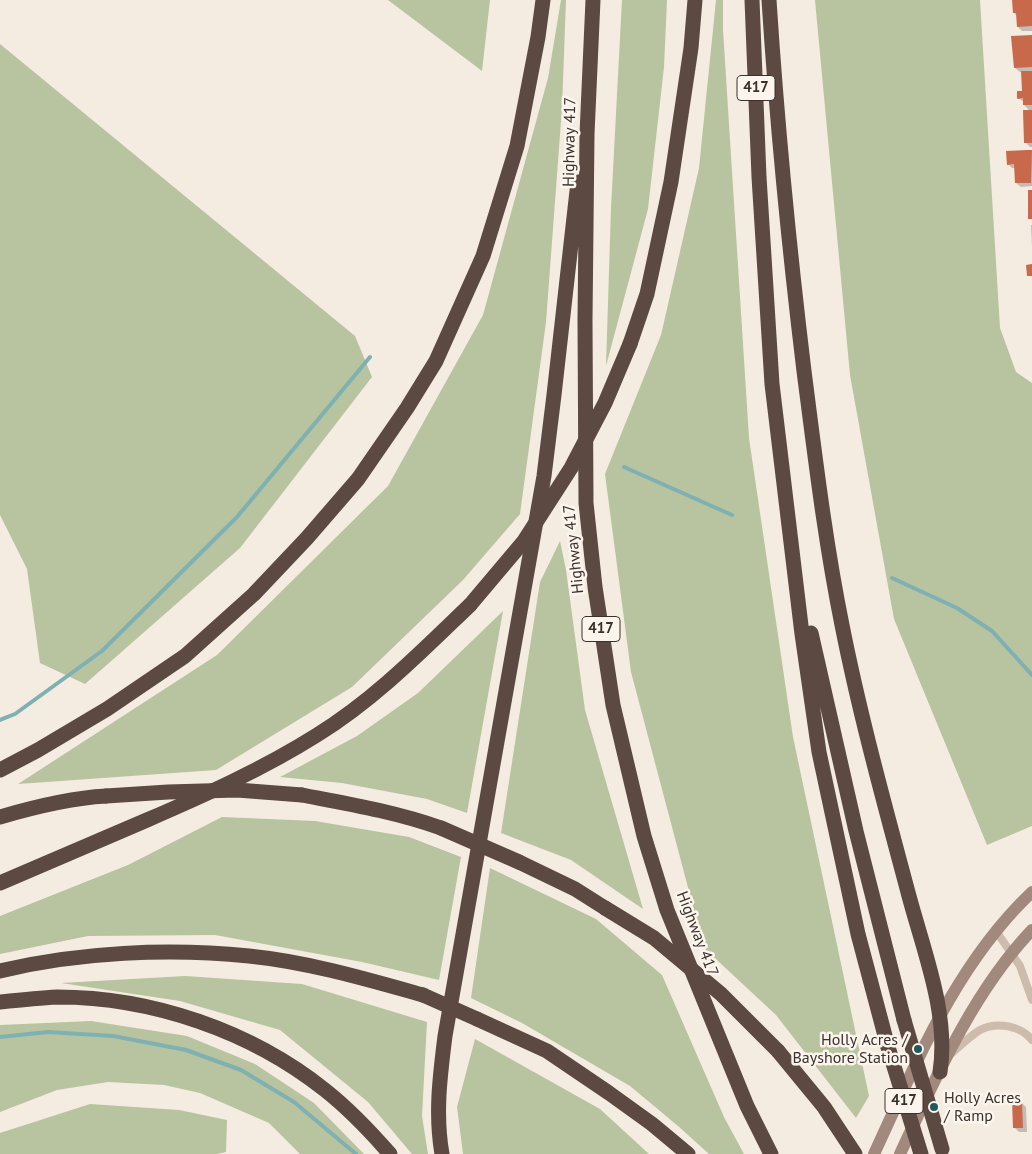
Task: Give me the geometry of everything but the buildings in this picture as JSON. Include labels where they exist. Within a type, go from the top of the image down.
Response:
[{"type":"highway","points":[[0,770],[107,709],[185,656],[254,594],[308,538],[358,479],[407,408],[436,361],[483,256],[516,146],[538,36],[543,0]]},
{"type":"highway","name":"Highway 417","points":[[593,0],[587,134],[585,311],[586,504],[595,587],[613,705],[644,836],[667,910],[747,1106],[771,1154]]},
{"type":"highway","points":[[0,883],[252,772],[318,735],[371,697],[416,656],[470,605],[524,541],[571,468],[605,403],[630,344],[647,294],[671,182],[691,48],[695,0]]},
{"type":"highway","name":"417","points":[[752,0],[759,177],[772,384],[818,752],[858,934],[888,1047],[921,1154]]},
{"type":"highway","points":[[769,0],[783,177],[795,290],[818,477],[832,570],[857,690],[940,1014],[943,1048],[940,1072]]},
{"type":"highway","points":[[442,1154],[438,1123],[438,1101],[442,1057],[544,476],[590,75]]},
{"type":"highway","points":[[792,551],[856,831],[904,1020],[942,1152]]},
{"type":"highway","points":[[0,816],[91,796],[237,790],[302,795],[374,809],[440,828],[519,862],[575,889],[654,938],[721,994],[778,1051],[835,1123],[855,1154]]},
{"type":"highway","points":[[0,971],[32,963],[115,954],[183,953],[249,956],[322,968],[423,996],[547,1051],[652,1124],[688,1154]]},
{"type":"highway","points":[[0,1002],[56,997],[101,1000],[176,1015],[221,1029],[262,1049],[304,1074],[344,1106],[390,1154]]},
{"type":"main road","points":[[874,1154],[940,1014],[956,986],[996,931],[1013,910],[1032,892]]},
{"type":"main road","points":[[900,1154],[947,1058],[985,990],[1012,952],[1032,930]]},
{"type":"lane","points":[[996,931],[1020,966],[1032,1000]]},
{"type":"lane","points":[[947,1058],[970,1036],[983,1028],[1010,1026],[1027,1034],[1032,1040]]},
{"type":"green space","points":[[388,0],[490,0],[482,71]]},
{"type":"green space","points":[[561,0],[566,0],[562,108],[546,322],[520,514],[463,580],[352,687],[216,770],[18,784],[217,655],[388,486],[483,315],[548,78]]},
{"type":"green space","points":[[622,0],[667,0],[664,67],[648,209],[606,366],[611,208]]},
{"type":"green space","points":[[716,0],[723,0],[723,30],[749,438],[793,737],[869,1096],[856,1118],[776,1015],[704,948],[631,672],[605,474],[661,335],[699,168]]},
{"type":"green space","points":[[815,0],[980,0],[1000,328],[1016,372],[1032,383],[1032,826],[987,845],[894,619],[850,375]]},
{"type":"green space","points":[[0,44],[355,336],[372,377],[240,548],[85,684],[40,663],[27,569],[0,515]]},
{"type":"green space","points":[[560,541],[566,570],[585,710],[643,909],[571,860],[501,833],[540,582]]},
{"type":"green space","points":[[503,611],[467,813],[427,799],[342,783],[280,777],[357,736],[418,693]]},
{"type":"green space","points":[[222,817],[315,821],[409,837],[461,857],[439,980],[362,962],[215,935],[88,936],[0,954],[0,916],[128,865]]},
{"type":"green space","points":[[490,868],[596,919],[662,975],[724,1117],[744,1154],[709,1154],[630,1086],[522,1023],[471,998]]},
{"type":"green space","points":[[185,976],[302,984],[427,1022],[422,1116],[428,1154],[412,1154],[368,1102],[280,1030],[180,1001],[61,983]]},
{"type":"green space","points":[[91,1021],[187,1036],[255,1064],[314,1103],[364,1154],[300,1154],[269,1123],[200,1093],[164,1085],[108,1082],[57,1090],[0,1112],[0,1025]]},
{"type":"green space","points":[[475,1039],[600,1109],[649,1154],[463,1154],[457,1107]]},
{"type":"green space","points":[[90,1104],[179,1110],[227,1120],[226,1152],[217,1154],[0,1154],[0,1133]]},
{"type":"waterway","points":[[0,720],[15,714],[102,651],[237,517],[370,357]]},
{"type":"waterway","points":[[624,467],[732,515]]},
{"type":"waterway","points":[[892,578],[957,608],[992,631],[1032,675]]},
{"type":"waterway","points":[[0,1037],[48,1032],[113,1036],[186,1050],[241,1070],[294,1102],[356,1154]]},
{"type":"place","name":"Holly Acres / Bayshore Station","points":[[918,1049]]},
{"type":"place","name":"Holly Acres / Ramp","points":[[934,1107]]}]
